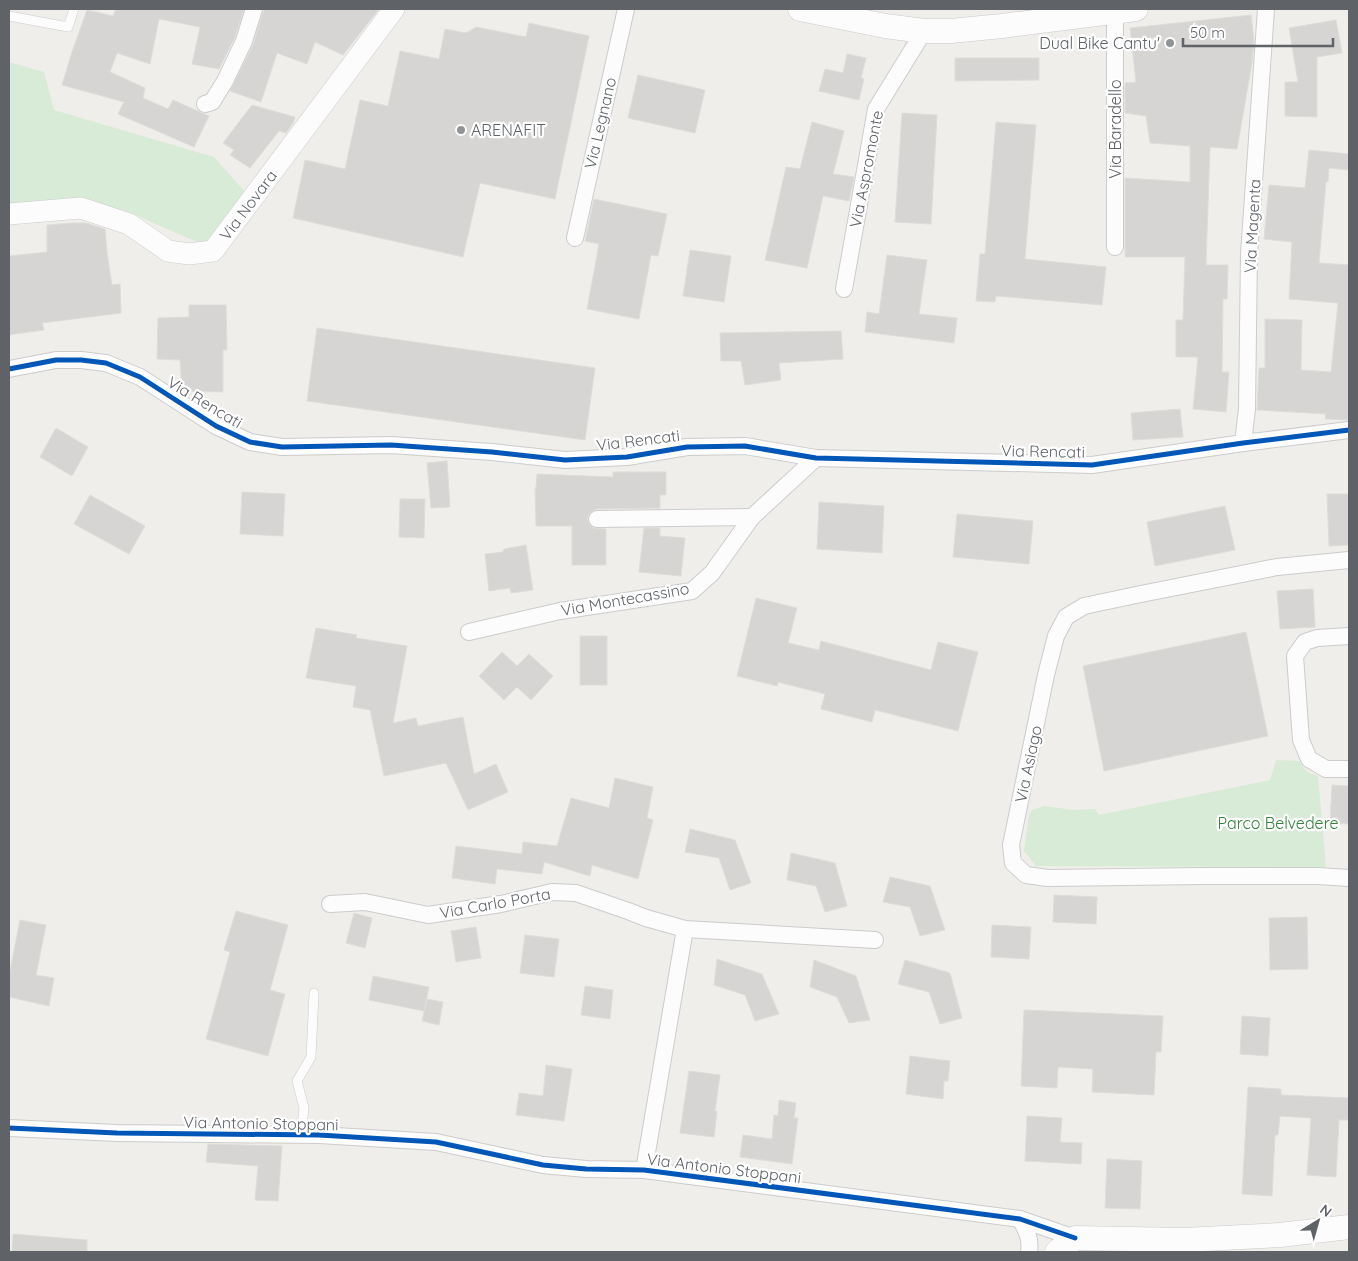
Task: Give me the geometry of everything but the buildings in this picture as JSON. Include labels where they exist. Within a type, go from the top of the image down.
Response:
[{"type":"main road","points":[[800,9],[924,32],[1002,26],[1126,10]]},
{"type":"main road","points":[[1066,1245],[1280,1235],[1349,1227]]},
{"type":"street","points":[[205,104],[212,102],[225,81],[244,41],[254,9]]},
{"type":"street","name":"Via Novara","points":[[9,214],[81,208],[129,224],[168,251],[189,254],[213,251],[394,9]]},
{"type":"street","name":"Via Legnano","points":[[575,238],[626,9]]},
{"type":"street","name":"Via Magenta","points":[[1243,443],[1246,409],[1249,254],[1266,9]]},
{"type":"street","name":"Via Baradello","points":[[1115,247],[1126,10]]},
{"type":"street","name":"Via Aspromonte","points":[[844,289],[876,108],[924,32]]},
{"type":"street","name":"Via Rencati","points":[[9,369],[56,360],[106,363],[140,376],[208,422],[250,442],[282,447],[391,445],[492,452],[565,460],[627,457],[687,447],[745,446],[816,458],[1092,465],[1349,430]]},
{"type":"street","name":"Via Montecassino","points":[[469,632],[560,611],[692,591],[712,573],[752,517],[816,458]]},
{"type":"street","points":[[597,519],[752,517]]},
{"type":"street","name":"Via Asiago","points":[[1349,560],[1277,567],[1136,595],[1084,606],[1066,617],[1056,636],[1046,675],[1011,845],[1013,863],[1026,875],[1048,878],[1221,876],[1318,876],[1349,878]]},
{"type":"street","points":[[1349,636],[1317,638],[1305,642],[1295,656],[1301,740],[1309,759],[1326,769],[1349,769]]},
{"type":"street","name":"Via Carlo Porta","points":[[330,904],[365,902],[428,915],[501,904],[552,892],[576,893],[646,918],[685,929],[875,940]]},
{"type":"street","points":[[644,1170],[685,929]]},
{"type":"street","name":"Via Antonio Stoppani","points":[[9,1128],[117,1133],[301,1135],[436,1142],[543,1164],[586,1169],[644,1170],[1020,1220],[1066,1245]]},
{"type":"street","points":[[1020,1220],[1029,1235],[1029,1252]]},
{"type":"lane","points":[[9,16],[68,27],[74,9]]},
{"type":"lane","points":[[301,1135],[304,1108],[297,1081],[311,1057],[314,993]]},
{"type":"green space","points":[[9,62],[44,72],[54,110],[214,157],[246,193],[206,246],[124,210],[70,202],[9,205]]},
{"type":"green space","name":"Parco Belvedere","points":[[1276,760],[1299,761],[1307,772],[1318,776],[1326,867],[1036,866],[1024,851],[1029,815],[1032,810],[1044,806],[1074,810],[1095,809],[1099,815],[1270,780]]},
{"type":"cycle path","points":[[9,369],[56,360],[106,363],[140,377],[216,426],[250,442],[282,447],[391,445],[492,452],[565,460],[627,457],[687,447],[745,446],[816,458],[1092,465],[1349,430]]},
{"type":"cycle path","points":[[9,1128],[117,1133],[319,1135],[436,1142],[543,1165],[586,1169],[644,1170],[1020,1219],[1075,1238]]},
{"type":"place","name":"Dual Bike Cantu'","points":[[1170,43]]},
{"type":"place","name":"ARENAFIT","points":[[461,130]]}]
